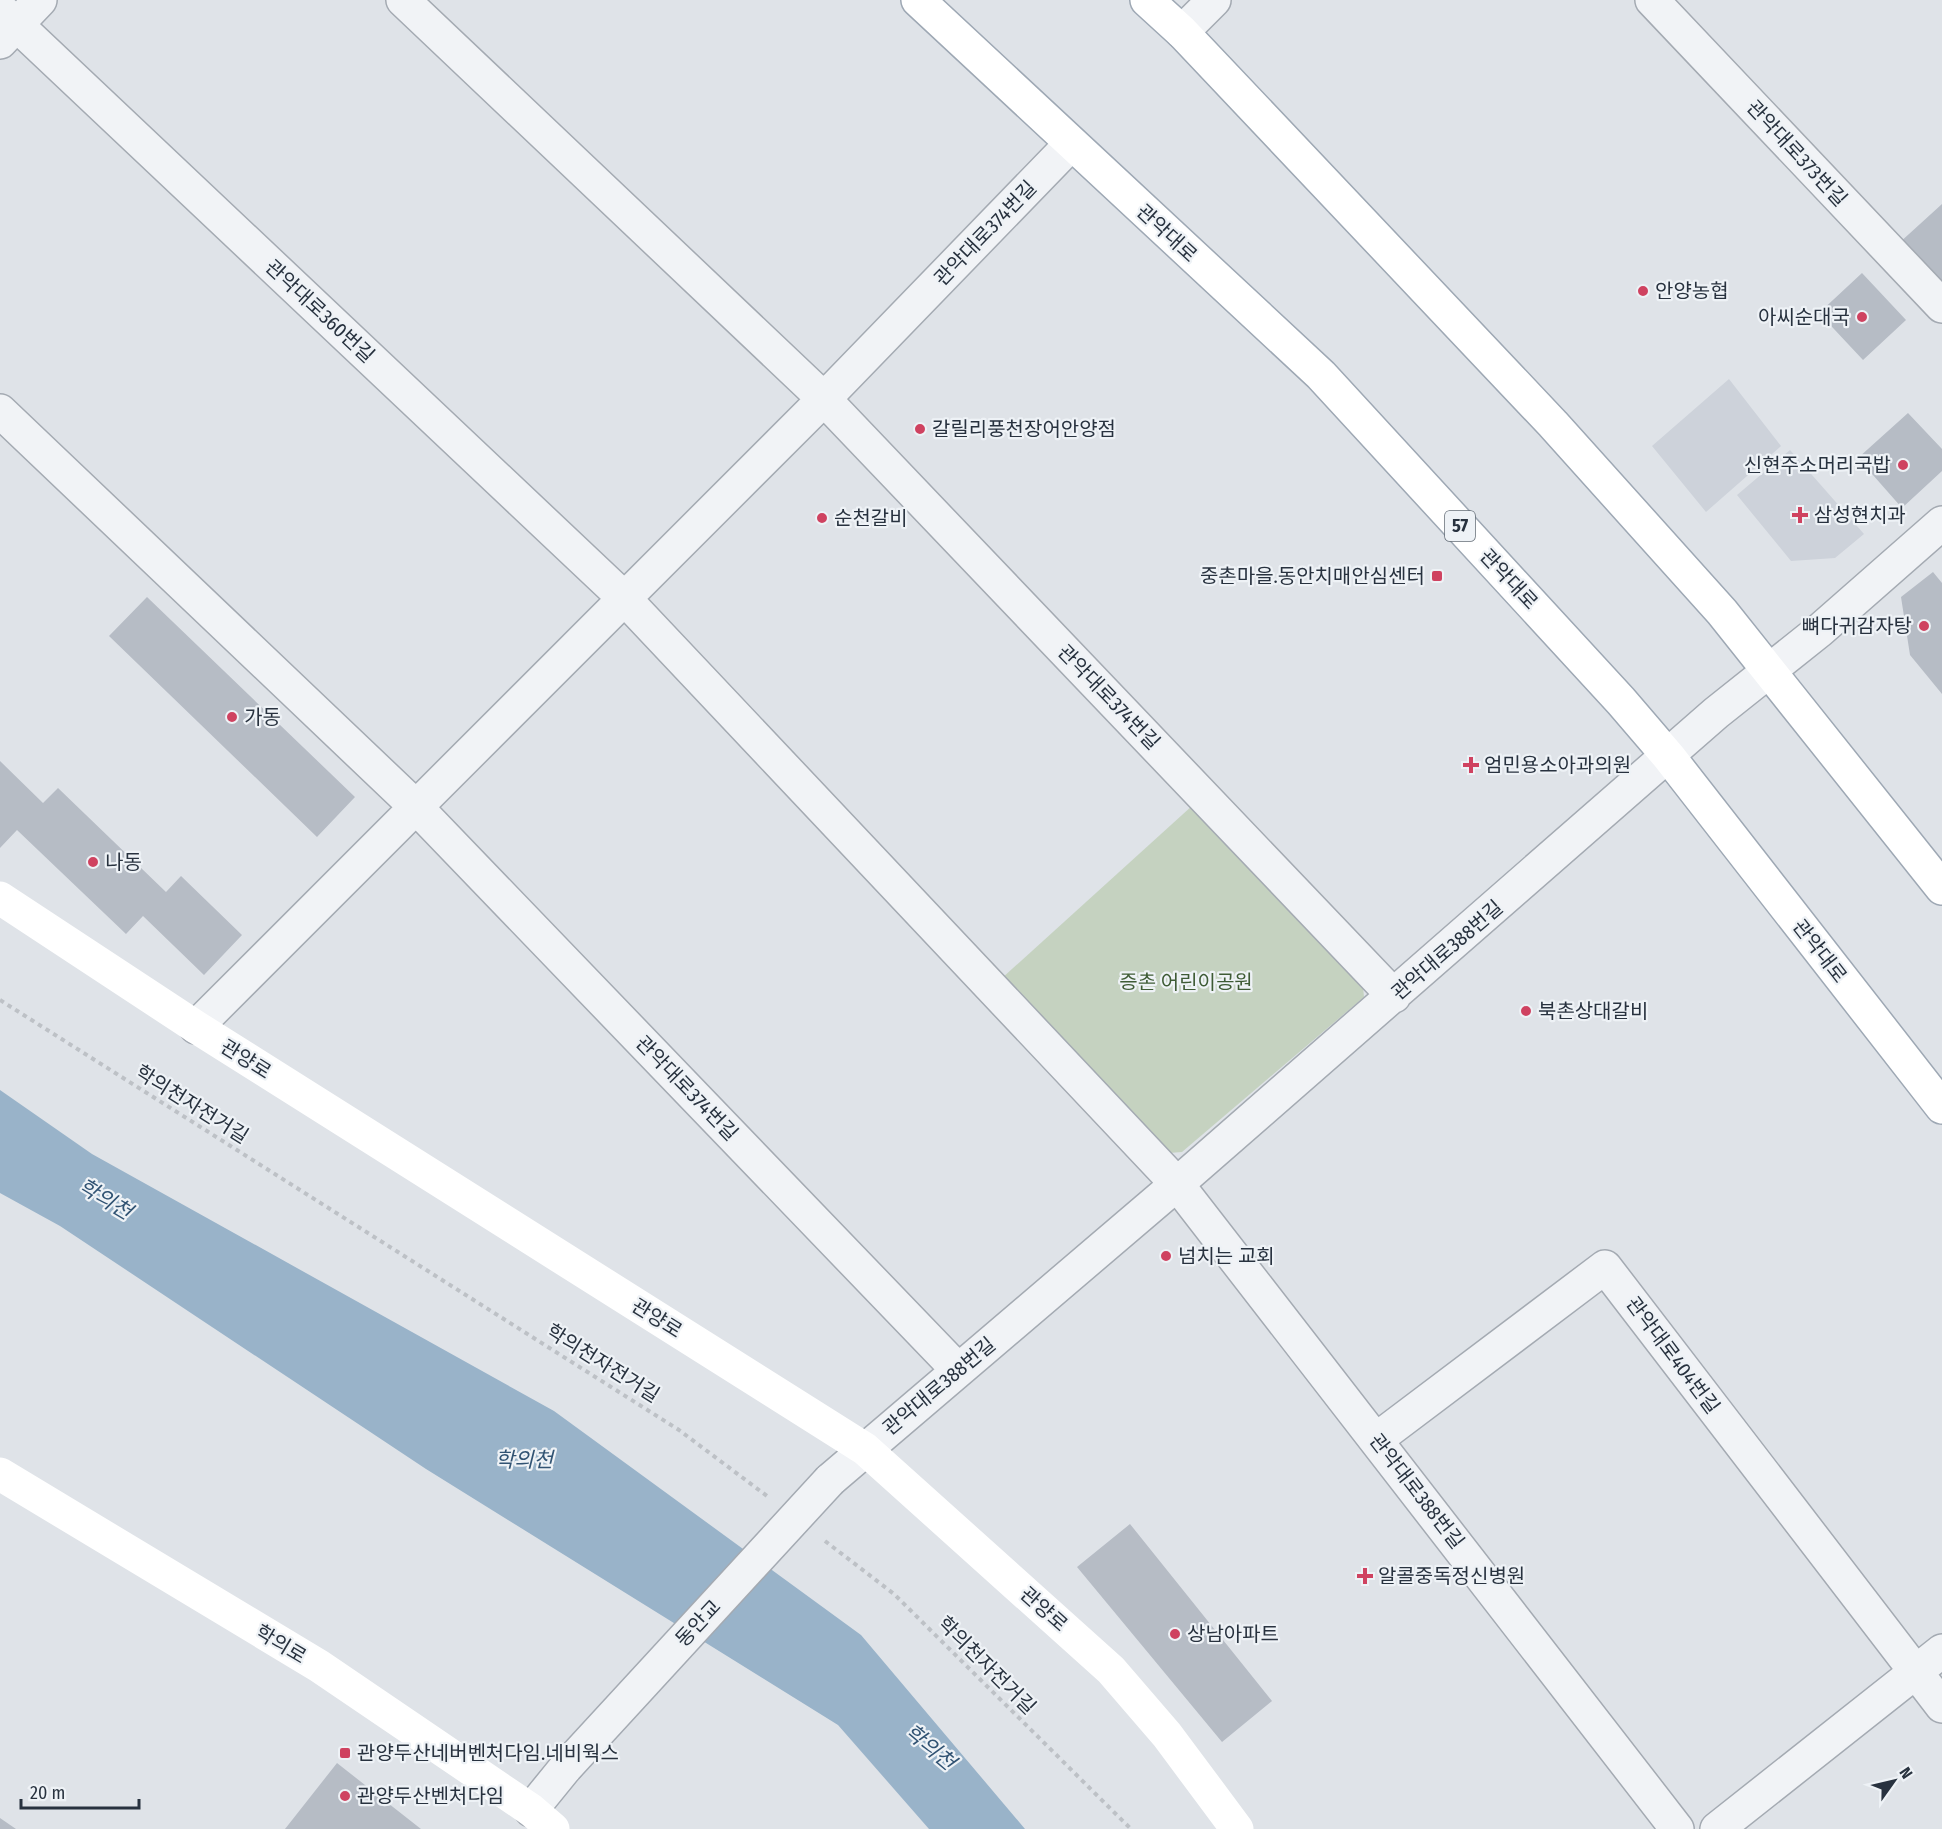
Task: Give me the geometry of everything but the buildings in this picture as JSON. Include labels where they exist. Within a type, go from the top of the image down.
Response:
[{"type":"main road","name":"관악대로","points":[[918,0],[1321,375],[1621,701],[1668,757],[1942,1107]]},
{"type":"main road","points":[[1147,0],[1182,33],[1553,424],[1722,612],[1942,888]]},
{"type":"main road","name":"관양로","points":[[0,898],[196,1027],[865,1449],[1111,1670],[1167,1735],[1237,1829]]},
{"type":"main road","name":"학의로","points":[[0,1474],[319,1666],[542,1820]]},
{"type":"street","name":"관악대로360번길","points":[[40,0],[6,25],[624,598]]},
{"type":"street","points":[[403,0],[824,399]]},
{"type":"street","points":[[1182,33],[1214,0]]},
{"type":"street","name":"관악대로373번길","points":[[1652,0],[1942,306]]},
{"type":"street","name":"관악대로374번길","points":[[196,1027],[824,399],[1071,144]]},
{"type":"street","name":"관악대로374번길","points":[[824,399],[1394,996]]},
{"type":"street","points":[[0,411],[415,806]]},
{"type":"street","name":"관악대로388번길","points":[[830,1480],[1177,1184],[1716,713],[1770,670],[1942,523]]},
{"type":"street","points":[[624,598],[1177,1184]]},
{"type":"street","name":"관악대로374번길","points":[[415,806],[958,1370]]},
{"type":"street","name":"관악대로388번길","points":[[1177,1184],[1377,1439],[1677,1829]]},
{"type":"street","name":"관악대로404번길","points":[[1377,1439],[1605,1267],[1942,1706]]},
{"type":"street","name":"동안교","points":[[542,1820],[566,1767],[830,1480]]},
{"type":"street","points":[[1718,1829],[1942,1651]]},
{"type":"path","name":"학의천자전거길","points":[[0,1000],[680,1430],[772,1500]]},
{"type":"path","name":"학의천자전거길","points":[[819,1536],[894,1594],[1131,1829]]},
{"type":"shaded area","points":[[1729,379],[1781,446],[1706,512],[1652,446]]},
{"type":"shaded area","name":"삼성현치과","points":[[1790,450],[1864,534],[1835,558],[1791,561],[1737,495]]},
{"type":"green space","name":"증촌 어린이공원","points":[[1193,805],[1363,987],[1364,997],[1182,1152],[1169,1153],[1001,979]]},
{"type":"water","name":"학의천","points":[[0,1090],[92,1154],[554,1411],[861,1635],[1025,1829],[929,1829],[838,1725],[426,1469],[60,1226],[0,1193]]},
{"type":"place","name":"안양농협","points":[[1643,291]]},
{"type":"place","name":"아씨순대국","points":[[1862,317]]},
{"type":"place","name":"갈릴리풍천장어안양점","points":[[920,429]]},
{"type":"place","name":"신현주소머리국밥","points":[[1903,465]]},
{"type":"place","name":"삼성현치과","points":[[1800,515]]},
{"type":"place","name":"순천갈비","points":[[822,518]]},
{"type":"place","name":"중촌마을.동안치매안심센터","points":[[1437,576]]},
{"type":"place","name":"뼈다귀감자탕","points":[[1924,626]]},
{"type":"place","name":"가동","points":[[232,717]]},
{"type":"place","name":"엄민용소아과의원","points":[[1471,765]]},
{"type":"place","name":"나동","points":[[93,862]]},
{"type":"place","name":"북촌상대갈비","points":[[1526,1011]]},
{"type":"place","name":"넘치는 교회","points":[[1166,1256]]},
{"type":"place","name":"알콜중독정신병원","points":[[1365,1576]]},
{"type":"place","name":"상남아파트","points":[[1175,1634]]},
{"type":"place","name":"관양두산네버벤처다임.네비웍스","points":[[345,1753]]},
{"type":"place","name":"관양두산벤처다임","points":[[345,1796]]}]
